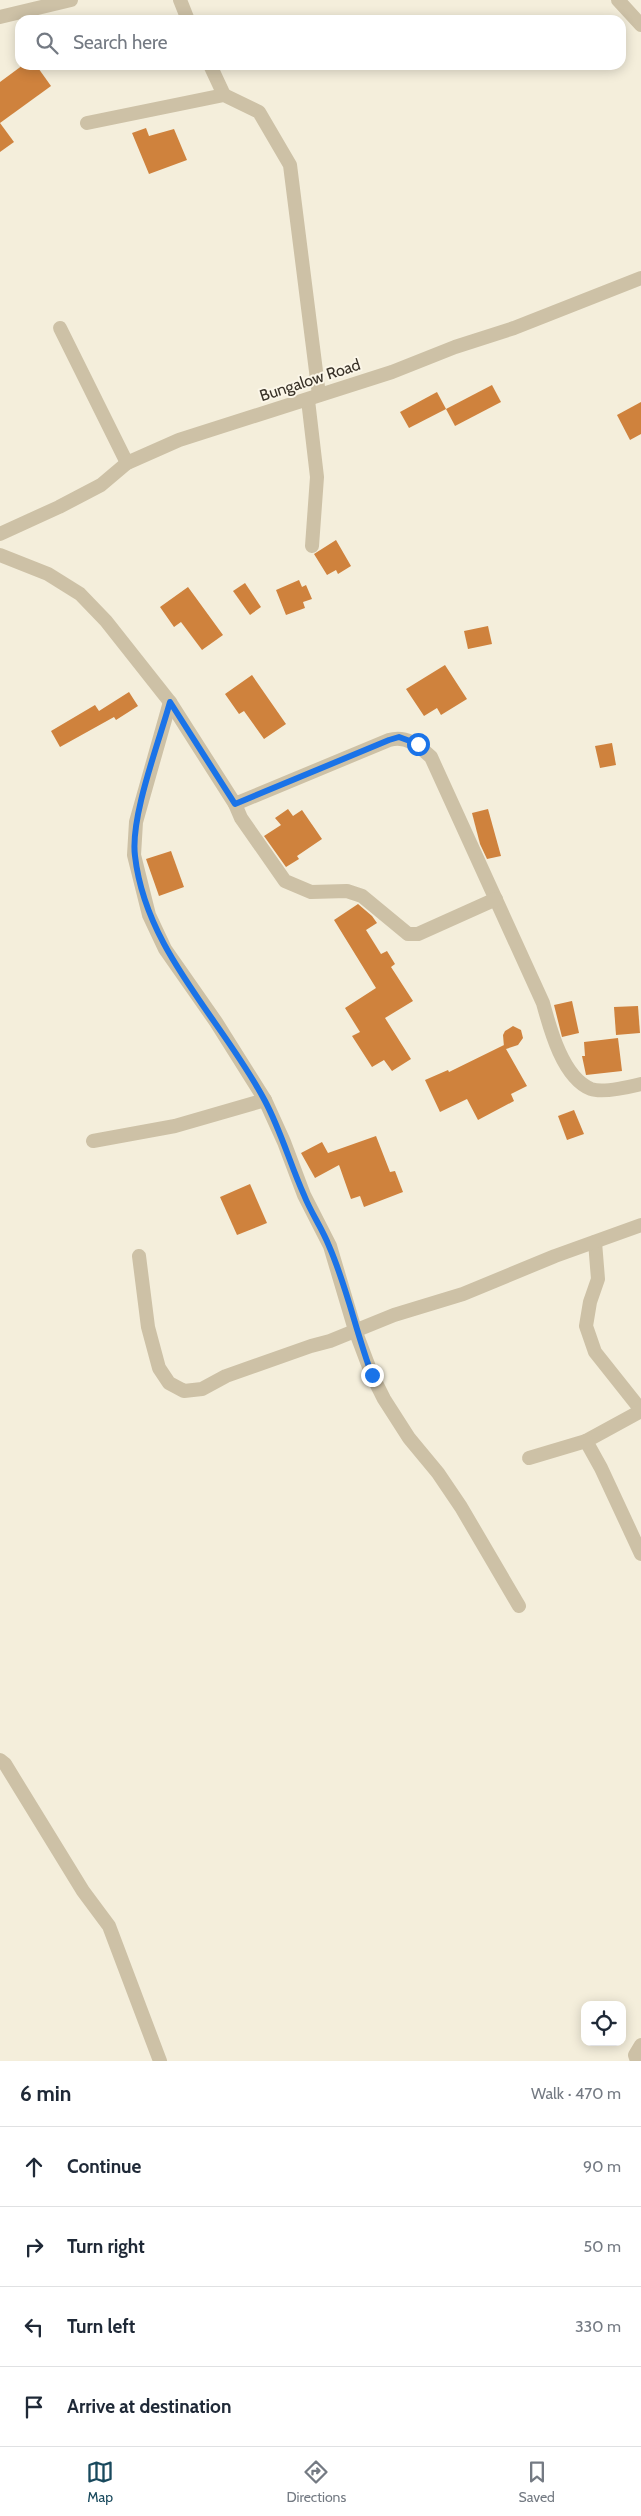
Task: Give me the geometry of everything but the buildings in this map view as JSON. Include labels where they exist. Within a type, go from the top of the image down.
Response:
[{"type":"street","points":[[0,17],[70,0]]},
{"type":"street","points":[[180,0],[186,15]]},
{"type":"street","points":[[618,0],[641,26]]},
{"type":"street","points":[[212,70],[224,94],[259,112],[290,164],[313,398],[317,477],[312,546]]},
{"type":"street","points":[[87,123],[224,94]]},
{"type":"street","name":"Bungalow Road","points":[[0,534],[59,507],[100,485],[127,463],[179,440],[313,398],[514,328],[641,278]]},
{"type":"street","points":[[60,328],[127,463]]},
{"type":"street","points":[[0,555],[48,574],[80,594],[106,621],[170,702],[235,804],[241,818],[285,881],[311,892],[347,891],[362,896],[408,934],[418,934],[496,899]]},
{"type":"street","points":[[170,702],[136,822],[134,855],[149,915],[165,949],[216,1022],[265,1100],[284,1142],[304,1195],[330,1246],[355,1330],[372,1375],[384,1399],[409,1438],[438,1473],[461,1507],[519,1606]]},
{"type":"street","points":[[235,804],[399,737],[418,744],[431,757],[543,1003],[554,1040],[579,1081],[592,1089],[621,1088],[641,1084]]},
{"type":"street","points":[[93,1141],[175,1126],[265,1100]]},
{"type":"street","points":[[139,1256],[148,1327],[159,1368],[169,1383],[184,1392],[202,1389],[226,1376],[330,1341],[394,1315],[463,1294],[641,1225]]},
{"type":"street","points":[[529,1458],[586,1441],[641,1410],[595,1352],[586,1326],[590,1302],[598,1279],[595,1242]]},
{"type":"street","points":[[586,1441],[609,1482],[641,1554]]},
{"type":"street","points":[[0,1760],[5,1764],[83,1891],[109,1926],[160,2061]]},
{"type":"street","points":[[637,2061],[635,2055],[641,2045]]},
{"type":"route","points":[[372,1375],[355,1330],[353,1318],[330,1246],[304,1195],[284,1142],[265,1100],[216,1022],[165,949],[149,915],[134,855],[136,822],[170,702],[235,804],[389,740],[399,737],[418,744]]}]
